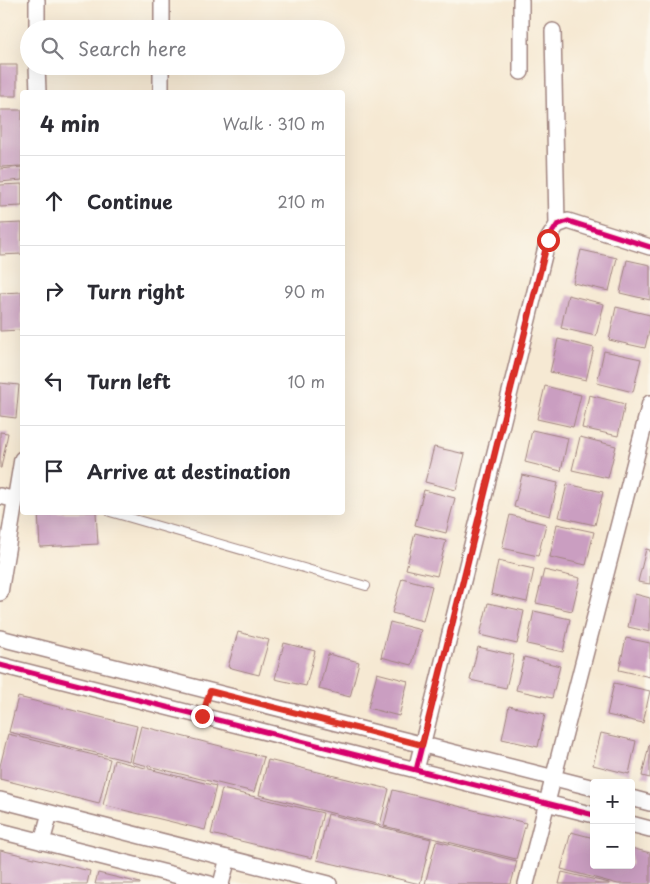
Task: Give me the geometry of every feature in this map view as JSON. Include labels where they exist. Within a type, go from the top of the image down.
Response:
[{"type":"street","points":[[37,0],[37,20]]},
{"type":"street","points":[[162,0],[162,20]]},
{"type":"street","points":[[521,0],[522,72]]},
{"type":"street","points":[[416,770],[548,240],[557,225],[553,31]]},
{"type":"street","points":[[37,75],[38,90]]},
{"type":"street","points":[[161,75],[161,90]]},
{"type":"street","points":[[557,225],[568,220],[650,247]]},
{"type":"street","points":[[526,884],[650,404]]},
{"type":"street","points":[[0,496],[19,491],[0,593]]},
{"type":"street","points":[[0,638],[590,787]]},
{"type":"street","points":[[0,665],[590,814]]},
{"type":"street","points":[[202,716],[210,691]]},
{"type":"street","points":[[635,799],[650,802]]},
{"type":"street","points":[[0,800],[329,884]]},
{"type":"street","points":[[42,842],[50,813]]},
{"type":"street","points":[[635,825],[650,829]]},
{"type":"street","points":[[0,831],[210,884]]},
{"type":"street","points":[[221,884],[228,858]]},
{"type":"lane","points":[[120,515],[366,586]]},
{"type":"building","points":[[0,65],[17,65],[17,96],[0,96]]},
{"type":"building","points":[[0,110],[20,110],[20,166],[0,167]]},
{"type":"building","points":[[20,167],[20,180],[0,182],[0,169]]},
{"type":"building","points":[[20,184],[20,206],[0,207],[0,185]]},
{"type":"building","points":[[20,223],[20,254],[0,255],[0,224]]},
{"type":"building","points":[[581,250],[617,258],[609,291],[573,283]]},
{"type":"building","points":[[627,260],[650,265],[650,300],[620,293]]},
{"type":"building","points":[[20,292],[20,330],[0,331],[0,293]]},
{"type":"building","points":[[568,295],[604,304],[596,336],[561,328]]},
{"type":"building","points":[[616,307],[650,315],[650,327],[645,348],[609,340]]},
{"type":"building","points":[[558,339],[594,348],[586,380],[550,372]]},
{"type":"building","points":[[604,351],[641,359],[633,392],[597,383]]},
{"type":"building","points":[[0,383],[19,385],[16,418],[0,416]]},
{"type":"building","points":[[545,386],[581,395],[573,427],[537,419]]},
{"type":"building","points":[[589,395],[625,404],[618,436],[582,428]]},
{"type":"building","points":[[532,430],[568,438],[561,471],[525,462]]},
{"type":"building","points":[[0,432],[8,433],[1,468],[0,468]]},
{"type":"building","points":[[580,437],[616,446],[608,478],[572,470]]},
{"type":"building","points":[[434,447],[465,454],[456,490],[425,482]]},
{"type":"building","points":[[522,475],[558,483],[550,516],[514,507]]},
{"type":"building","points":[[567,484],[603,492],[595,525],[559,517]]},
{"type":"building","points":[[424,490],[455,498],[446,533],[415,525]]},
{"type":"building","points":[[38,515],[96,515],[98,544],[40,547]]},
{"type":"building","points":[[510,515],[546,524],[538,556],[502,548]]},
{"type":"building","points":[[557,524],[594,532],[586,565],[550,557]]},
{"type":"building","points":[[415,533],[446,541],[437,576],[406,569]]},
{"type":"building","points":[[646,549],[650,550],[650,584],[638,582]]},
{"type":"building","points":[[498,561],[534,569],[527,602],[491,594]]},
{"type":"building","points":[[544,570],[580,578],[572,611],[536,603]]},
{"type":"building","points":[[402,578],[432,586],[423,621],[392,613]]},
{"type":"building","points":[[635,594],[650,598],[650,632],[628,627]]},
{"type":"building","points":[[488,603],[524,611],[517,644],[480,635]]},
{"type":"building","points":[[534,611],[570,619],[563,652],[527,644]]},
{"type":"building","points":[[390,622],[421,630],[412,665],[381,657]]},
{"type":"building","points":[[238,632],[269,640],[259,675],[228,667]]},
{"type":"building","points":[[626,638],[650,643],[650,677],[619,670]]},
{"type":"building","points":[[284,643],[315,651],[306,686],[275,679]]},
{"type":"building","points":[[478,647],[514,655],[506,688],[470,680]]},
{"type":"building","points":[[328,654],[359,662],[350,697],[319,689]]},
{"type":"building","points":[[524,657],[560,666],[552,698],[516,690]]},
{"type":"building","points":[[377,673],[408,681],[399,716],[368,708]]},
{"type":"building","points":[[614,683],[650,691],[643,723],[607,715]]},
{"type":"building","points":[[18,697],[137,726],[129,761],[9,732]]},
{"type":"building","points":[[509,706],[545,714],[538,747],[502,739]]},
{"type":"building","points":[[141,726],[264,757],[254,792],[132,762]]},
{"type":"building","points":[[601,733],[636,741],[629,774],[593,765]]},
{"type":"building","points":[[8,734],[110,759],[99,804],[0,779],[0,766]]},
{"type":"building","points":[[650,745],[650,778],[642,776]]},
{"type":"building","points":[[114,760],[216,786],[205,830],[103,805]]},
{"type":"building","points":[[268,760],[389,789],[380,825],[259,795]]},
{"type":"building","points":[[222,789],[323,813],[312,858],[211,834]]},
{"type":"building","points":[[393,790],[526,823],[516,859],[384,826]]},
{"type":"building","points":[[328,814],[431,839],[420,884],[317,860]]},
{"type":"building","points":[[571,832],[590,837],[590,869],[635,869],[635,849],[650,853],[650,884],[618,884],[561,869]]},
{"type":"building","points":[[436,841],[517,861],[511,884],[425,884]]},
{"type":"building","points":[[0,850],[90,871],[87,884],[0,884]]},
{"type":"building","points":[[562,872],[609,883],[609,884],[559,884]]},
{"type":"building","points":[[98,873],[140,883],[140,884],[95,884]]},
{"type":"cycle path","points":[[416,770],[548,239],[557,225],[568,221],[650,247]]},
{"type":"cycle path","points":[[0,665],[590,814]]},
{"type":"route","points":[[202,716],[210,691],[422,745],[548,240]]}]
